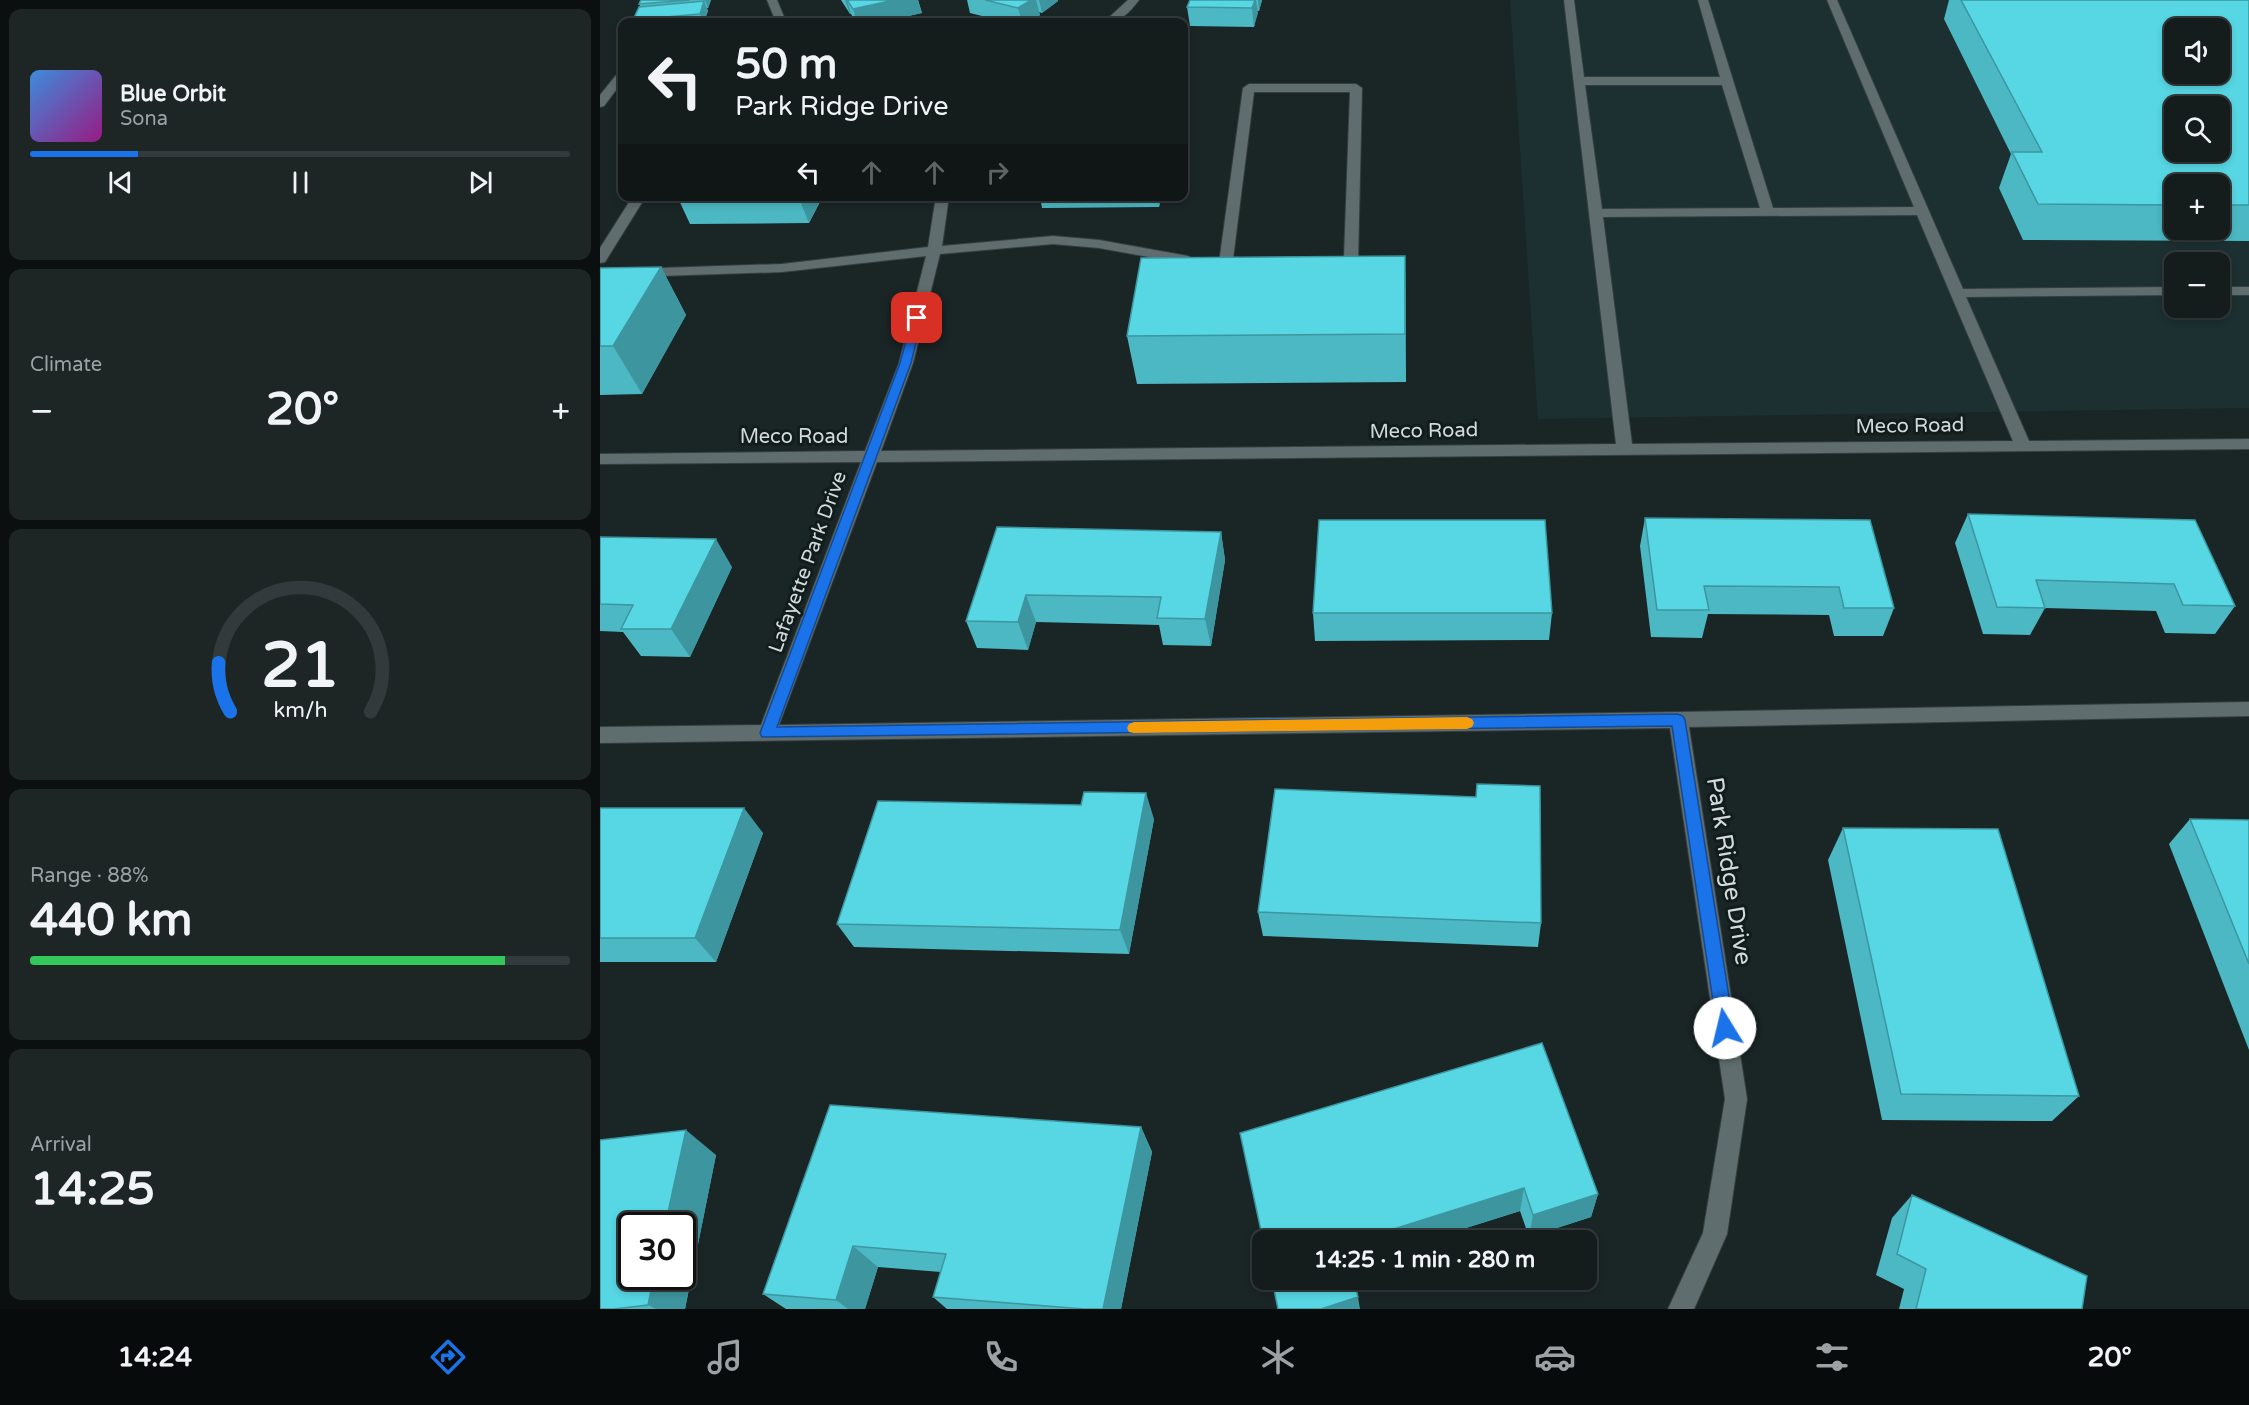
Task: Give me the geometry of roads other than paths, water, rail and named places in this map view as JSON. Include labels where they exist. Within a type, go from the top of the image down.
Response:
[{"type":"street","points":[[772,0],[779,18]]},
{"type":"street","points":[[1115,18],[1134,0]]},
{"type":"street","points":[[1569,0],[1625,450]]},
{"type":"street","points":[[1703,0],[1768,212]]},
{"type":"street","points":[[1832,0],[2023,446]]},
{"type":"street","points":[[600,103],[618,80]]},
{"type":"street","points":[[1580,81],[1726,81]]},
{"type":"street","points":[[600,274],[782,268],[1000,243],[1053,240],[1099,244],[1168,258],[1215,262],[1351,262],[1356,87],[1249,88],[1215,262]]},
{"type":"street","points":[[600,259],[637,201]]},
{"type":"street","name":"Lafayette Park Drive","points":[[767,733],[906,363],[934,252],[942,201]]},
{"type":"street","points":[[1596,213],[1923,211]]},
{"type":"street","points":[[1958,293],[2164,291]]},
{"type":"street","points":[[2230,291],[2249,291]]},
{"type":"street","name":"Meco Road","points":[[600,459],[2249,444]]},
{"type":"street","points":[[600,735],[1678,720],[2249,709]]},
{"type":"street","name":"Park Ridge Drive","points":[[1678,720],[1736,1099],[1716,1234],[1681,1309]]}]
